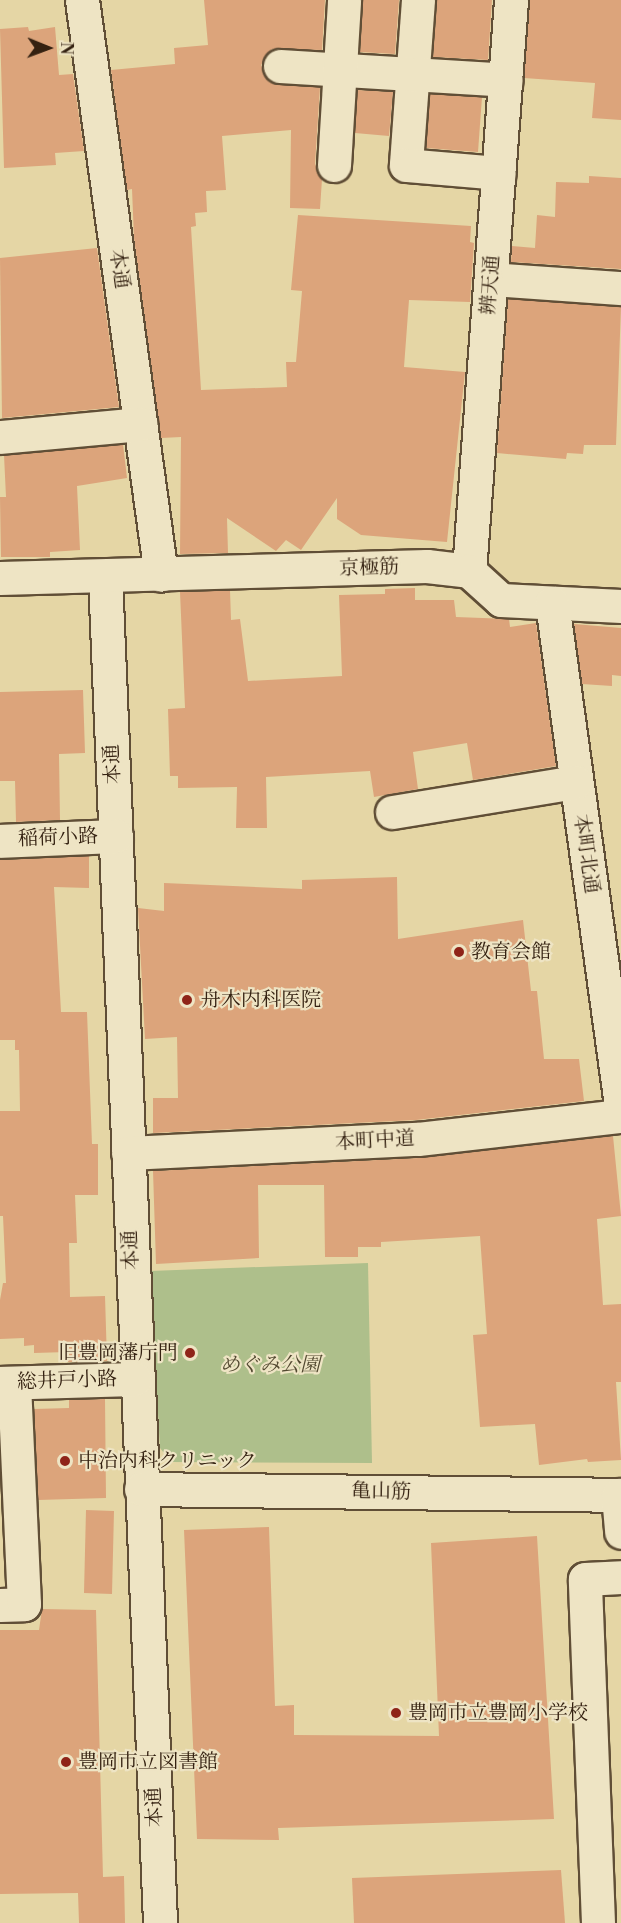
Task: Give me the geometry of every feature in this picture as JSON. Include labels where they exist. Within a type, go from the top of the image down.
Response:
[{"type":"street","name":"本通","points":[[82,0],[161,574]]},
{"type":"street","points":[[334,165],[344,0]]},
{"type":"street","points":[[418,0],[406,165],[499,173]]},
{"type":"street","name":"辨天通","points":[[470,571],[512,0]]},
{"type":"street","points":[[280,66],[506,80]]},
{"type":"street","points":[[491,279],[621,288]]},
{"type":"street","points":[[0,437],[140,424]]},
{"type":"street","name":"京極筋","points":[[0,578],[427,566],[470,571]]},
{"type":"street","points":[[470,571],[501,600],[621,606]]},
{"type":"street","name":"本通","points":[[105,576],[135,1379],[160,1923]]},
{"type":"street","name":"本町北通","points":[[552,603],[621,1105]]},
{"type":"street","points":[[392,813],[576,782]]},
{"type":"street","name":"稲荷小路","points":[[0,841],[116,836]]},
{"type":"street","name":"本町中道","points":[[128,1153],[418,1139],[621,1116]]},
{"type":"street","name":"総井戸小路","points":[[7,1383],[135,1379]]},
{"type":"street","points":[[0,1605],[24,1604],[7,1383]]},
{"type":"street","name":"亀山筋","points":[[141,1489],[620,1495]]},
{"type":"street","points":[[620,1495],[621,1532]]},
{"type":"street","points":[[598,1923],[585,1579],[621,1577]]},
{"type":"green space","name":"めぐみ公園","points":[[368,1263],[372,1463],[171,1462],[160,1448],[150,1271]]},
{"type":"building","points":[[204,0],[325,0],[322,50],[272,49],[261,65],[270,82],[320,87],[315,164],[322,179],[320,209],[290,208],[291,130],[222,136],[226,190],[206,191],[207,212],[195,213],[196,226],[191,227],[201,390],[287,387],[286,362],[296,362],[302,291],[291,290],[298,215],[471,226],[470,242],[474,243],[470,302],[409,300],[404,367],[465,372],[447,542],[361,535],[337,519],[337,498],[301,550],[286,540],[276,551],[227,518],[228,553],[180,554],[181,437],[161,438],[134,238],[132,189],[127,190],[111,70],[175,64],[174,48],[208,45]]},
{"type":"building","points":[[363,0],[399,0],[395,54],[360,52]]},
{"type":"building","points":[[437,0],[492,0],[488,60],[433,57]]},
{"type":"building","points":[[530,0],[621,0],[621,120],[592,118],[595,83],[524,78]]},
{"type":"building","points":[[28,27],[29,31],[55,27],[59,75],[73,74],[84,151],[55,153],[56,165],[4,168],[0,29]]},
{"type":"building","points":[[357,90],[393,92],[389,136],[355,133]]},
{"type":"building","points":[[430,94],[482,97],[478,152],[426,148]]},
{"type":"building","points":[[589,176],[621,178],[621,269],[511,262],[512,246],[535,248],[537,215],[555,217],[556,182],[589,183]]},
{"type":"building","points":[[97,248],[119,407],[2,418],[0,258]]},
{"type":"building","points":[[508,299],[621,307],[616,445],[584,445],[583,454],[567,453],[566,459],[497,453]]},
{"type":"building","points":[[123,444],[127,478],[77,486],[80,550],[50,552],[50,557],[1,557],[0,497],[6,497],[4,455]]},
{"type":"building","points":[[415,588],[415,600],[454,600],[456,617],[509,619],[510,627],[536,623],[556,766],[473,780],[467,743],[413,752],[418,789],[374,797],[370,771],[266,777],[267,828],[236,828],[237,787],[178,788],[178,776],[170,776],[168,709],[185,708],[180,592],[230,590],[231,620],[240,619],[248,681],[342,676],[339,595],[385,594],[385,589]]},
{"type":"building","points":[[574,624],[621,628],[621,676],[612,675],[612,686],[582,684]]},
{"type":"building","points":[[83,690],[85,753],[59,754],[60,820],[16,822],[15,781],[0,781],[0,692]]},
{"type":"building","points":[[89,856],[89,888],[54,887],[61,1012],[87,1012],[92,1144],[98,1144],[98,1195],[75,1195],[77,1243],[69,1243],[70,1297],[105,1296],[107,1361],[68,1362],[67,1352],[34,1353],[34,1345],[24,1346],[24,1338],[0,1339],[0,1300],[3,1283],[6,1283],[3,1216],[0,1216],[0,1111],[20,1111],[19,1050],[15,1050],[15,1040],[0,1040],[0,860]]},
{"type":"building","points":[[397,877],[398,939],[523,920],[531,991],[537,991],[544,1059],[579,1059],[584,1101],[416,1120],[153,1133],[153,1098],[178,1098],[177,1037],[145,1039],[138,908],[164,911],[164,883],[302,889],[302,880]]},
{"type":"building","points":[[613,1136],[621,1216],[597,1219],[603,1305],[621,1304],[621,1382],[616,1382],[621,1460],[588,1462],[587,1459],[539,1465],[535,1424],[480,1427],[473,1335],[487,1334],[480,1236],[381,1242],[381,1247],[358,1247],[358,1257],[325,1257],[324,1185],[258,1185],[259,1258],[156,1264],[153,1171],[419,1158]]},
{"type":"building","points":[[105,1399],[106,1498],[38,1500],[34,1409],[69,1408],[69,1400]]},
{"type":"building","points":[[86,1510],[114,1511],[112,1594],[84,1593]]},
{"type":"building","points":[[269,1527],[275,1706],[294,1705],[294,1735],[439,1736],[431,1543],[537,1536],[554,1819],[278,1828],[279,1840],[197,1839],[184,1530]]},
{"type":"building","name":"豊岡市立図書館","points":[[42,1609],[96,1610],[103,1877],[124,1876],[125,1923],[79,1923],[78,1893],[0,1894],[0,1630],[39,1630]]},
{"type":"building","points":[[561,1870],[565,1923],[354,1923],[352,1878]]},
{"type":"place","name":"教育会館","points":[[459,952]]},
{"type":"place","name":"舟木内科医院","points":[[187,1000]]},
{"type":"place","name":"旧豊岡藩庁門","points":[[190,1353]]},
{"type":"place","name":"中治内科クリニック","points":[[65,1461]]},
{"type":"place","name":"豊岡市立豊岡小学校","points":[[396,1713]]},
{"type":"place","name":"豊岡市立図書館","points":[[66,1762]]}]
